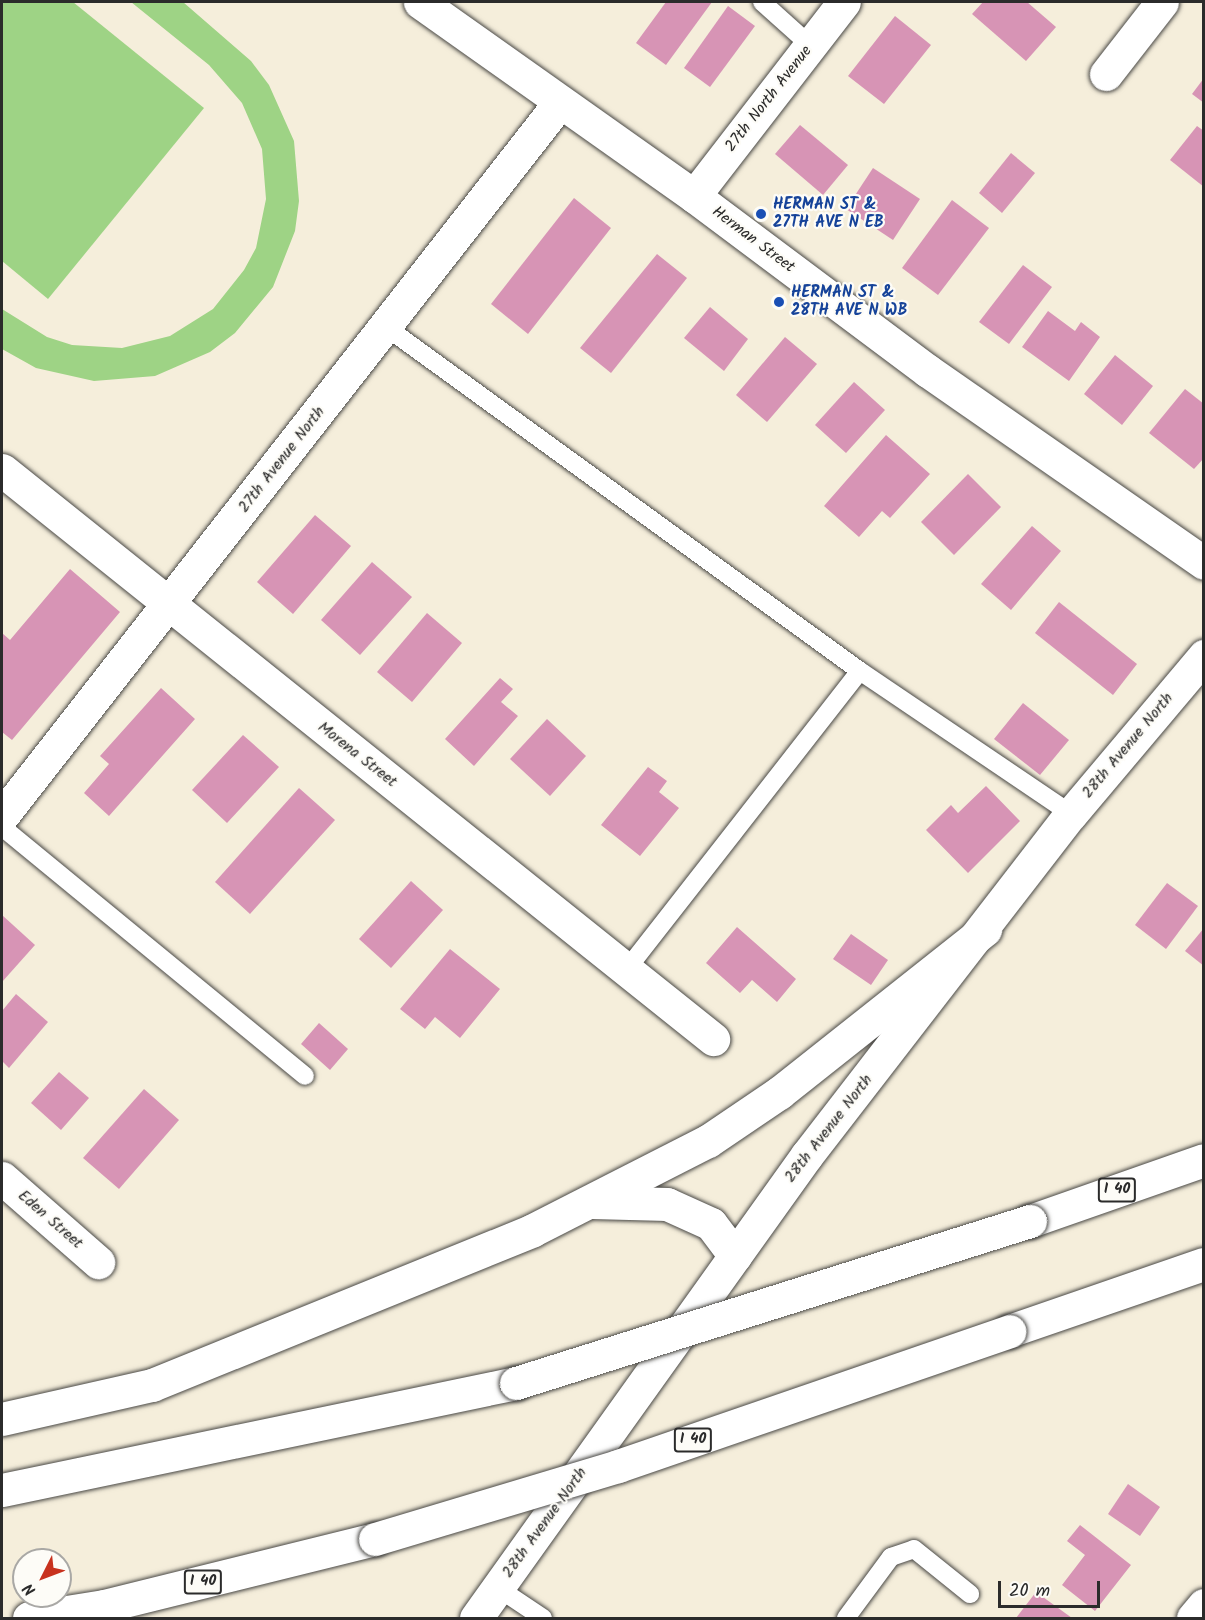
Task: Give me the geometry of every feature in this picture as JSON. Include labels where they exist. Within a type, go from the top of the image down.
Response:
[{"type":"main road","name":"Herman Street","points":[[420,2],[694,196],[928,371],[1203,562]]},
{"type":"main road","name":"27th North Avenue","points":[[694,196],[844,2]]},
{"type":"main road","points":[[1106,74],[1162,2]]},
{"type":"main road","name":"27th Avenue North","points":[[2,816],[560,102]]},
{"type":"main road","name":"Morena Street","points":[[2,470],[168,606],[713,1039]]},
{"type":"main road","name":"28th Avenue North","points":[[476,1618],[807,1155],[986,930],[1071,814],[1203,656]]},
{"type":"main road","points":[[2,1419],[152,1385],[533,1230],[708,1141],[770,1099],[986,930]]},
{"type":"main road","name":"I 40","points":[[2,1490],[516,1383],[1030,1221],[1203,1160]]},
{"type":"main road","name":"Eden Street","points":[[2,1178],[98,1262]]},
{"type":"main road","points":[[589,1202],[667,1204],[711,1224],[735,1256]]},
{"type":"main road","name":"I 40","points":[[29,1618],[104,1606],[375,1539],[618,1466],[1203,1264]]},
{"type":"main road","points":[[1193,1618],[1203,1605]]},
{"type":"lane","points":[[762,2],[811,46]]},
{"type":"lane","points":[[386,327],[860,672],[1071,814]]},
{"type":"lane","points":[[627,969],[860,672]]},
{"type":"lane","points":[[2,827],[305,1076]]},
{"type":"lane","points":[[846,1618],[891,1557],[914,1549],[970,1594]]},
{"type":"lane","points":[[498,1588],[543,1618]]},
{"type":"green space","points":[[2,2],[73,2],[204,108],[48,299],[2,261]]},
{"type":"green space","points":[[131,2],[183,2],[251,61],[269,85],[294,141],[299,201],[295,231],[273,287],[235,333],[210,352],[155,376],[94,381],[36,368],[2,349],[2,309],[47,337],[72,345],[122,348],[170,336],[213,309],[244,270],[256,248],[266,199],[262,149],[242,103],[209,65]]},
{"type":"building","points":[[666,2],[712,2],[666,65],[636,43]]},
{"type":"building","points":[[983,2],[1027,2],[1056,27],[1026,61],[972,14]]},
{"type":"building","points":[[728,6],[755,26],[710,87],[684,68]]},
{"type":"building","points":[[895,16],[931,45],[884,104],[848,76]]},
{"type":"building","points":[[1204,78],[1204,103],[1192,94]]},
{"type":"building","points":[[800,125],[848,165],[823,195],[775,154]]},
{"type":"building","points":[[1197,126],[1204,131],[1204,187],[1170,160]]},
{"type":"building","points":[[1011,153],[1035,173],[1002,213],[979,193]]},
{"type":"building","points":[[873,168],[920,199],[893,240],[846,209]]},
{"type":"building","points":[[574,198],[611,228],[528,334],[491,304]]},
{"type":"building","points":[[952,200],[989,228],[938,295],[902,268]]},
{"type":"building","points":[[657,254],[687,278],[611,373],[580,348]]},
{"type":"building","points":[[1023,265],[1052,287],[1009,344],[979,322]]},
{"type":"building","points":[[710,307],[748,339],[724,371],[684,338]]},
{"type":"building","points":[[1048,311],[1075,331],[1081,322],[1100,337],[1069,381],[1022,347]]},
{"type":"building","points":[[785,337],[817,364],[767,422],[736,395]]},
{"type":"building","points":[[1115,355],[1153,386],[1122,425],[1084,394]]},
{"type":"building","points":[[854,382],[885,410],[846,453],[815,425]]},
{"type":"building","points":[[1185,389],[1204,404],[1204,458],[1194,469],[1149,433]]},
{"type":"building","points":[[886,435],[930,474],[890,518],[882,511],[859,537],[824,506]]},
{"type":"building","points":[[968,474],[1001,507],[954,555],[921,522]]},
{"type":"building","points":[[315,515],[351,546],[293,614],[257,582]]},
{"type":"building","points":[[1032,526],[1061,551],[1011,610],[981,584]]},
{"type":"building","points":[[372,562],[412,597],[360,655],[321,620]]},
{"type":"building","points":[[70,569],[120,612],[12,740],[2,732],[2,633],[10,640]]},
{"type":"building","points":[[1059,602],[1137,664],[1113,695],[1035,633]]},
{"type":"building","points":[[427,613],[462,643],[412,702],[377,672]]},
{"type":"building","points":[[500,678],[513,689],[501,702],[518,716],[474,766],[445,739]]},
{"type":"building","points":[[161,688],[195,719],[109,816],[84,793],[109,764],[100,756]]},
{"type":"building","points":[[1023,703],[1069,740],[1040,775],[994,739]]},
{"type":"building","points":[[547,719],[586,756],[550,796],[510,759]]},
{"type":"building","points":[[243,735],[279,767],[227,823],[192,790]]},
{"type":"building","points":[[648,767],[667,781],[659,792],[679,808],[640,856],[601,825]]},
{"type":"building","points":[[986,786],[1020,821],[968,873],[926,830],[951,805],[958,813]]},
{"type":"building","points":[[299,788],[335,820],[250,914],[215,882]]},
{"type":"building","points":[[411,881],[443,910],[391,968],[359,939]]},
{"type":"building","points":[[1167,883],[1198,906],[1166,949],[1135,925]]},
{"type":"building","points":[[2,915],[35,945],[2,982]]},
{"type":"building","points":[[737,927],[796,979],[777,1002],[752,980],[740,993],[706,963]]},
{"type":"building","points":[[1204,928],[1204,966],[1185,951]]},
{"type":"building","points":[[851,934],[888,960],[871,985],[833,959]]},
{"type":"building","points":[[450,949],[500,989],[460,1038],[435,1017],[425,1029],[400,1009]]},
{"type":"building","points":[[16,994],[48,1022],[9,1068],[2,1061],[2,1011]]},
{"type":"building","points":[[319,1023],[348,1049],[330,1070],[301,1044]]},
{"type":"building","points":[[59,1072],[89,1098],[61,1130],[31,1103]]},
{"type":"building","points":[[144,1089],[179,1120],[119,1189],[83,1158]]},
{"type":"building","points":[[1128,1484],[1160,1507],[1140,1536],[1108,1514]]},
{"type":"building","points":[[1080,1525],[1131,1565],[1095,1611],[1062,1585],[1085,1555],[1067,1541]]},
{"type":"building","points":[[1036,1592],[1072,1618],[1016,1618]]},
{"type":"place","name":"HERMAN ST & 27TH AVE N EB","points":[[761,214]]},
{"type":"place","name":"HERMAN ST & 28TH AVE N WB","points":[[779,302]]}]
